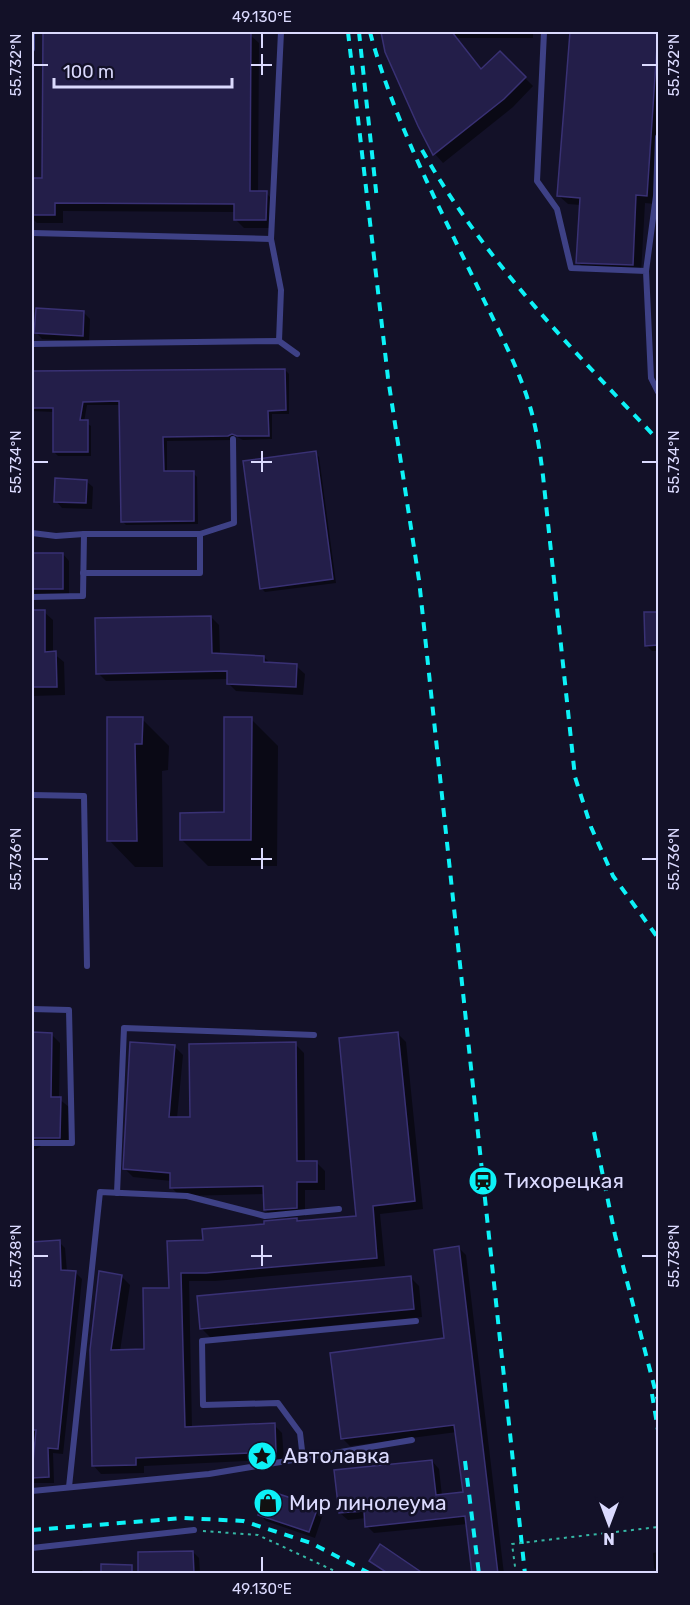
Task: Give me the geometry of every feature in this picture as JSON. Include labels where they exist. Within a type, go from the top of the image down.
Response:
[{"type":"lane","points":[[32,32],[32,49]]},
{"type":"lane","points":[[279,341],[281,290],[272,239],[281,32]]},
{"type":"lane","points":[[544,32],[537,182],[557,209],[571,268],[646,271]]},
{"type":"lane","points":[[658,137],[656,196],[646,271],[651,378],[658,392]]},
{"type":"lane","points":[[32,233],[272,239]]},
{"type":"lane","points":[[32,344],[279,341],[297,354]]},
{"type":"lane","points":[[32,533],[56,536],[200,534],[234,523],[233,439]]},
{"type":"lane","points":[[32,597],[83,596],[84,534]]},
{"type":"lane","points":[[83,573],[200,573],[200,534]]},
{"type":"lane","points":[[32,795],[84,796],[87,966]]},
{"type":"lane","points":[[32,1009],[69,1010],[72,1143],[32,1143]]},
{"type":"lane","points":[[117,1193],[124,1028],[314,1035]]},
{"type":"lane","points":[[69,1487],[100,1192],[188,1196],[265,1216],[339,1209]]},
{"type":"lane","points":[[303,1458],[300,1433],[278,1402],[203,1405],[202,1341],[416,1321]]},
{"type":"lane","points":[[32,1491],[209,1474],[412,1440]]},
{"type":"lane","points":[[32,1548],[194,1530]]},
{"type":"path","points":[[516,1574],[512,1544],[658,1527]]},
{"type":"path","points":[[194,1530],[258,1534],[341,1574]]},
{"type":"building","points":[[43,32],[251,33],[250,191],[267,191],[266,220],[234,220],[234,204],[55,203],[55,215],[32,215],[32,178],[42,178]]},
{"type":"building","points":[[381,32],[452,32],[481,69],[500,51],[526,77],[504,99],[433,155],[385,52]]},
{"type":"building","points":[[570,32],[658,32],[647,196],[636,195],[633,265],[576,263],[580,198],[557,196]]},
{"type":"building","points":[[36,308],[84,311],[83,336],[34,333]]},
{"type":"building","points":[[285,369],[286,410],[268,411],[269,436],[232,434],[228,436],[163,437],[164,471],[194,471],[194,521],[121,522],[119,401],[83,402],[80,420],[88,420],[88,452],[53,452],[53,408],[32,408],[32,371]]},
{"type":"building","points":[[316,451],[333,579],[260,589],[243,461]]},
{"type":"building","points":[[55,478],[87,480],[86,503],[54,502]]},
{"type":"building","points":[[32,553],[63,553],[63,589],[32,589]]},
{"type":"building","points":[[32,610],[45,610],[45,652],[56,651],[57,687],[32,687]]},
{"type":"building","points":[[644,612],[658,612],[658,645],[645,646]]},
{"type":"building","points":[[211,616],[212,653],[264,656],[264,662],[297,664],[296,687],[227,684],[227,671],[96,674],[95,618]]},
{"type":"building","points":[[107,717],[143,717],[142,744],[135,744],[137,841],[107,841]]},
{"type":"building","points":[[224,717],[252,717],[251,840],[180,840],[180,813],[224,812]]},
{"type":"building","points":[[32,1032],[52,1033],[51,1097],[61,1097],[60,1138],[32,1138]]},
{"type":"building","points":[[398,1032],[415,1201],[373,1206],[377,1258],[206,1273],[181,1273],[185,1427],[275,1423],[276,1452],[136,1458],[136,1465],[92,1466],[90,1350],[99,1271],[122,1275],[111,1350],[144,1349],[143,1288],[169,1288],[167,1241],[203,1240],[202,1229],[264,1224],[264,1221],[297,1218],[297,1221],[356,1216],[339,1038]]},
{"type":"building","points":[[130,1042],[175,1045],[169,1117],[190,1117],[189,1044],[296,1042],[297,1161],[317,1161],[317,1182],[297,1182],[297,1208],[264,1210],[263,1186],[170,1188],[170,1173],[123,1169]]},
{"type":"building","points":[[60,1240],[61,1270],[76,1271],[58,1449],[48,1448],[49,1477],[32,1478],[36,1430],[32,1430],[32,1242]]},
{"type":"building","points":[[459,1246],[498,1574],[472,1574],[465,1516],[365,1527],[364,1511],[339,1513],[334,1470],[432,1460],[436,1495],[463,1492],[454,1425],[341,1439],[330,1353],[444,1338],[434,1250]]},
{"type":"building","points":[[411,1276],[414,1309],[200,1329],[197,1296]]},
{"type":"building","points":[[267,1490],[318,1507],[309,1532],[258,1515]]},
{"type":"building","points":[[380,1544],[424,1574],[389,1574],[369,1561]]},
{"type":"building","points":[[193,1551],[194,1573],[138,1574],[138,1552]]},
{"type":"building","points":[[101,1564],[132,1565],[132,1574],[101,1574]]},
{"type":"railway","points":[[348,32],[388,378],[419,580],[525,1574]]},
{"type":"railway","points":[[359,32],[377,200]]},
{"type":"railway","points":[[370,32],[405,132],[506,345],[528,400],[543,476],[575,777],[591,827],[613,876],[658,938]]},
{"type":"railway","points":[[422,150],[446,190],[501,266],[562,337],[658,440]]},
{"type":"railway","points":[[594,1132],[615,1235],[658,1401]]},
{"type":"railway","points":[[652,1394],[658,1430]]},
{"type":"railway","points":[[465,1461],[479,1574]]},
{"type":"railway","points":[[32,1530],[184,1518],[243,1521],[311,1543],[371,1574]]},
{"type":"place","name":"Тихорецкая","points":[[483,1181]]},
{"type":"place","name":"Автолавка","points":[[262,1456]]},
{"type":"place","name":"Мир линолеума","points":[[268,1503]]}]
